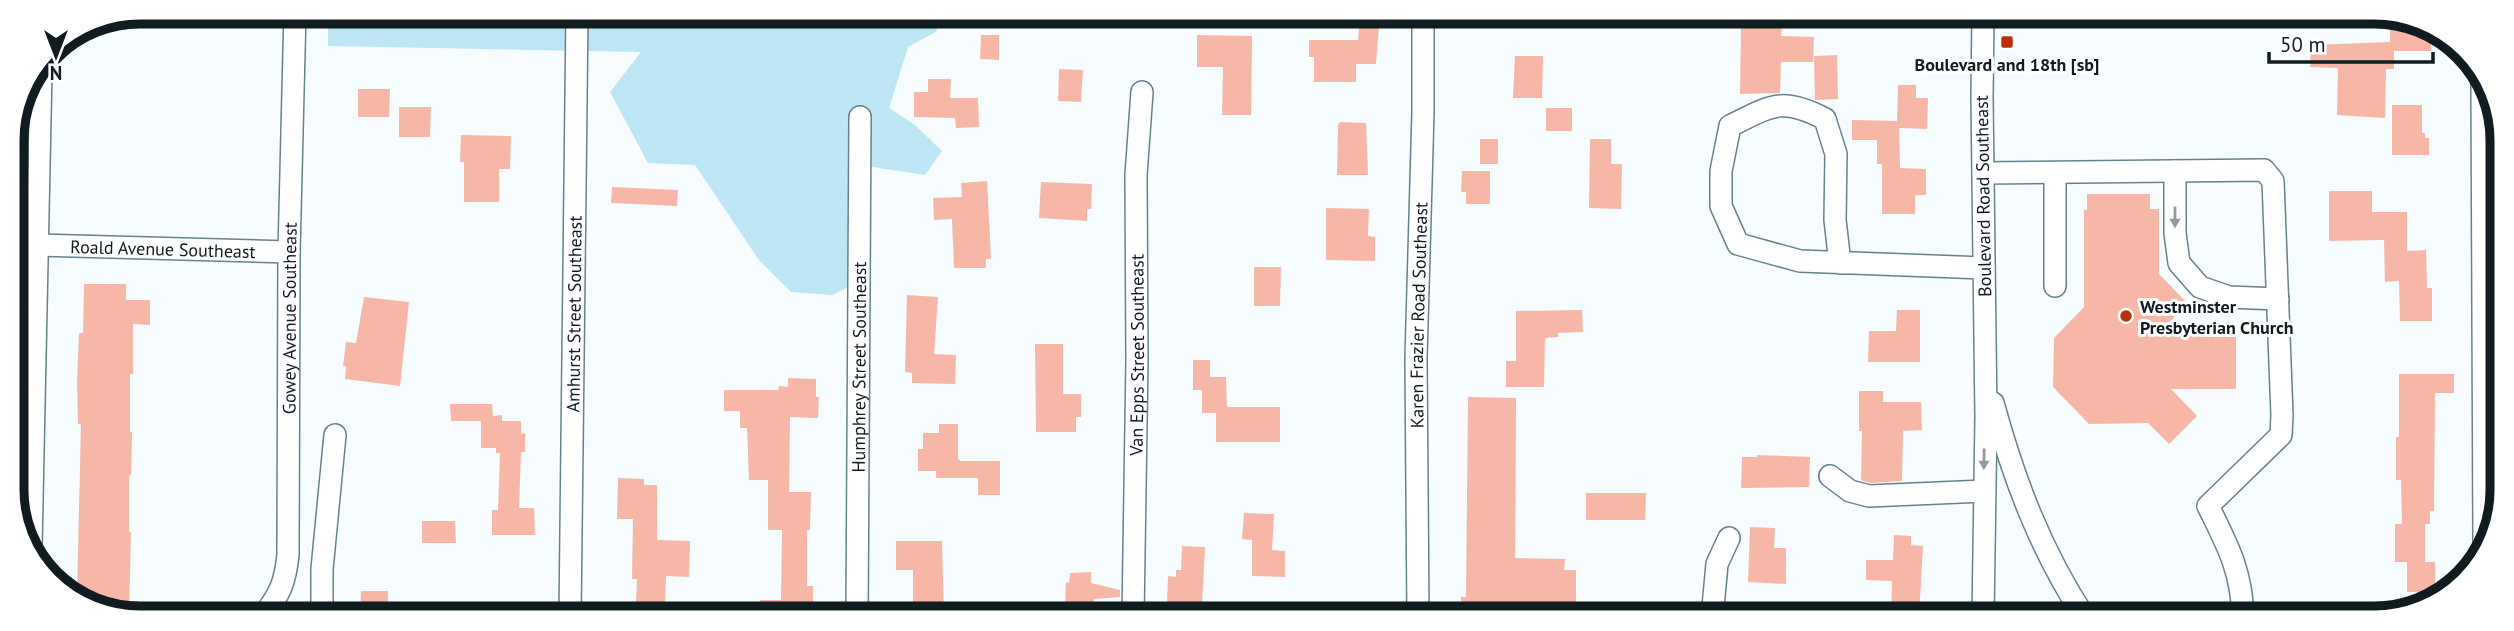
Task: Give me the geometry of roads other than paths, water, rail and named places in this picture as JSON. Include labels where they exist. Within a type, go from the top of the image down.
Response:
[{"type":"street","name":"Gowey Avenue Southeast","points":[[271,606],[285,580],[288,555],[289,252],[295,24]]},
{"type":"street","name":"Amhurst Street Southeast","points":[[570,606],[577,24]]},
{"type":"street","name":"Karen Frazier Road Southeast","points":[[1418,606],[1416,358],[1423,24]]},
{"type":"street","name":"Boulevard Road Southeast","points":[[1983,24],[1986,377],[1983,606]]},
{"type":"street","points":[[32,532],[41,83]]},
{"type":"street","name":"Van Epps Street Southeast","points":[[1133,606],[1137,360],[1136,176],[1142,92]]},
{"type":"street","points":[[2482,101],[2484,525]]},
{"type":"street","points":[[1840,263],[1835,220],[1836,154],[1825,118],[1801,107],[1771,106],[1730,126],[1721,171],[1721,206],[1738,244],[1800,261],[1840,263],[1984,268]]},
{"type":"street","name":"Humphrey Street Southeast","points":[[857,606],[860,117]]},
{"type":"street","points":[[1983,173],[2264,170],[2273,181],[2281,435],[2208,506],[2232,554],[2242,591],[2243,606]]},
{"type":"street","points":[[2175,171],[2175,233],[2179,263],[2200,287],[2229,297],[2278,299]]},
{"type":"street","points":[[2055,173],[2055,286]]},
{"type":"street","name":"Roald Avenue Southeast","points":[[37,246],[289,252]]},
{"type":"street","name":"Boulevard Road Southeast","points":[[1986,377],[2014,478],[2040,540],[2061,582],[2077,606]]},
{"type":"street","points":[[322,606],[322,569],[335,435]]},
{"type":"street","points":[[1830,476],[1850,491],[1869,496],[1984,491]]},
{"type":"street","points":[[1713,606],[1717,564],[1729,538]]},
{"type":"place","name":"Boulevard and 18th [sb]","points":[[2007,42]]},
{"type":"place","name":"Westminster Presbyterian Church","points":[[2126,316]]}]
